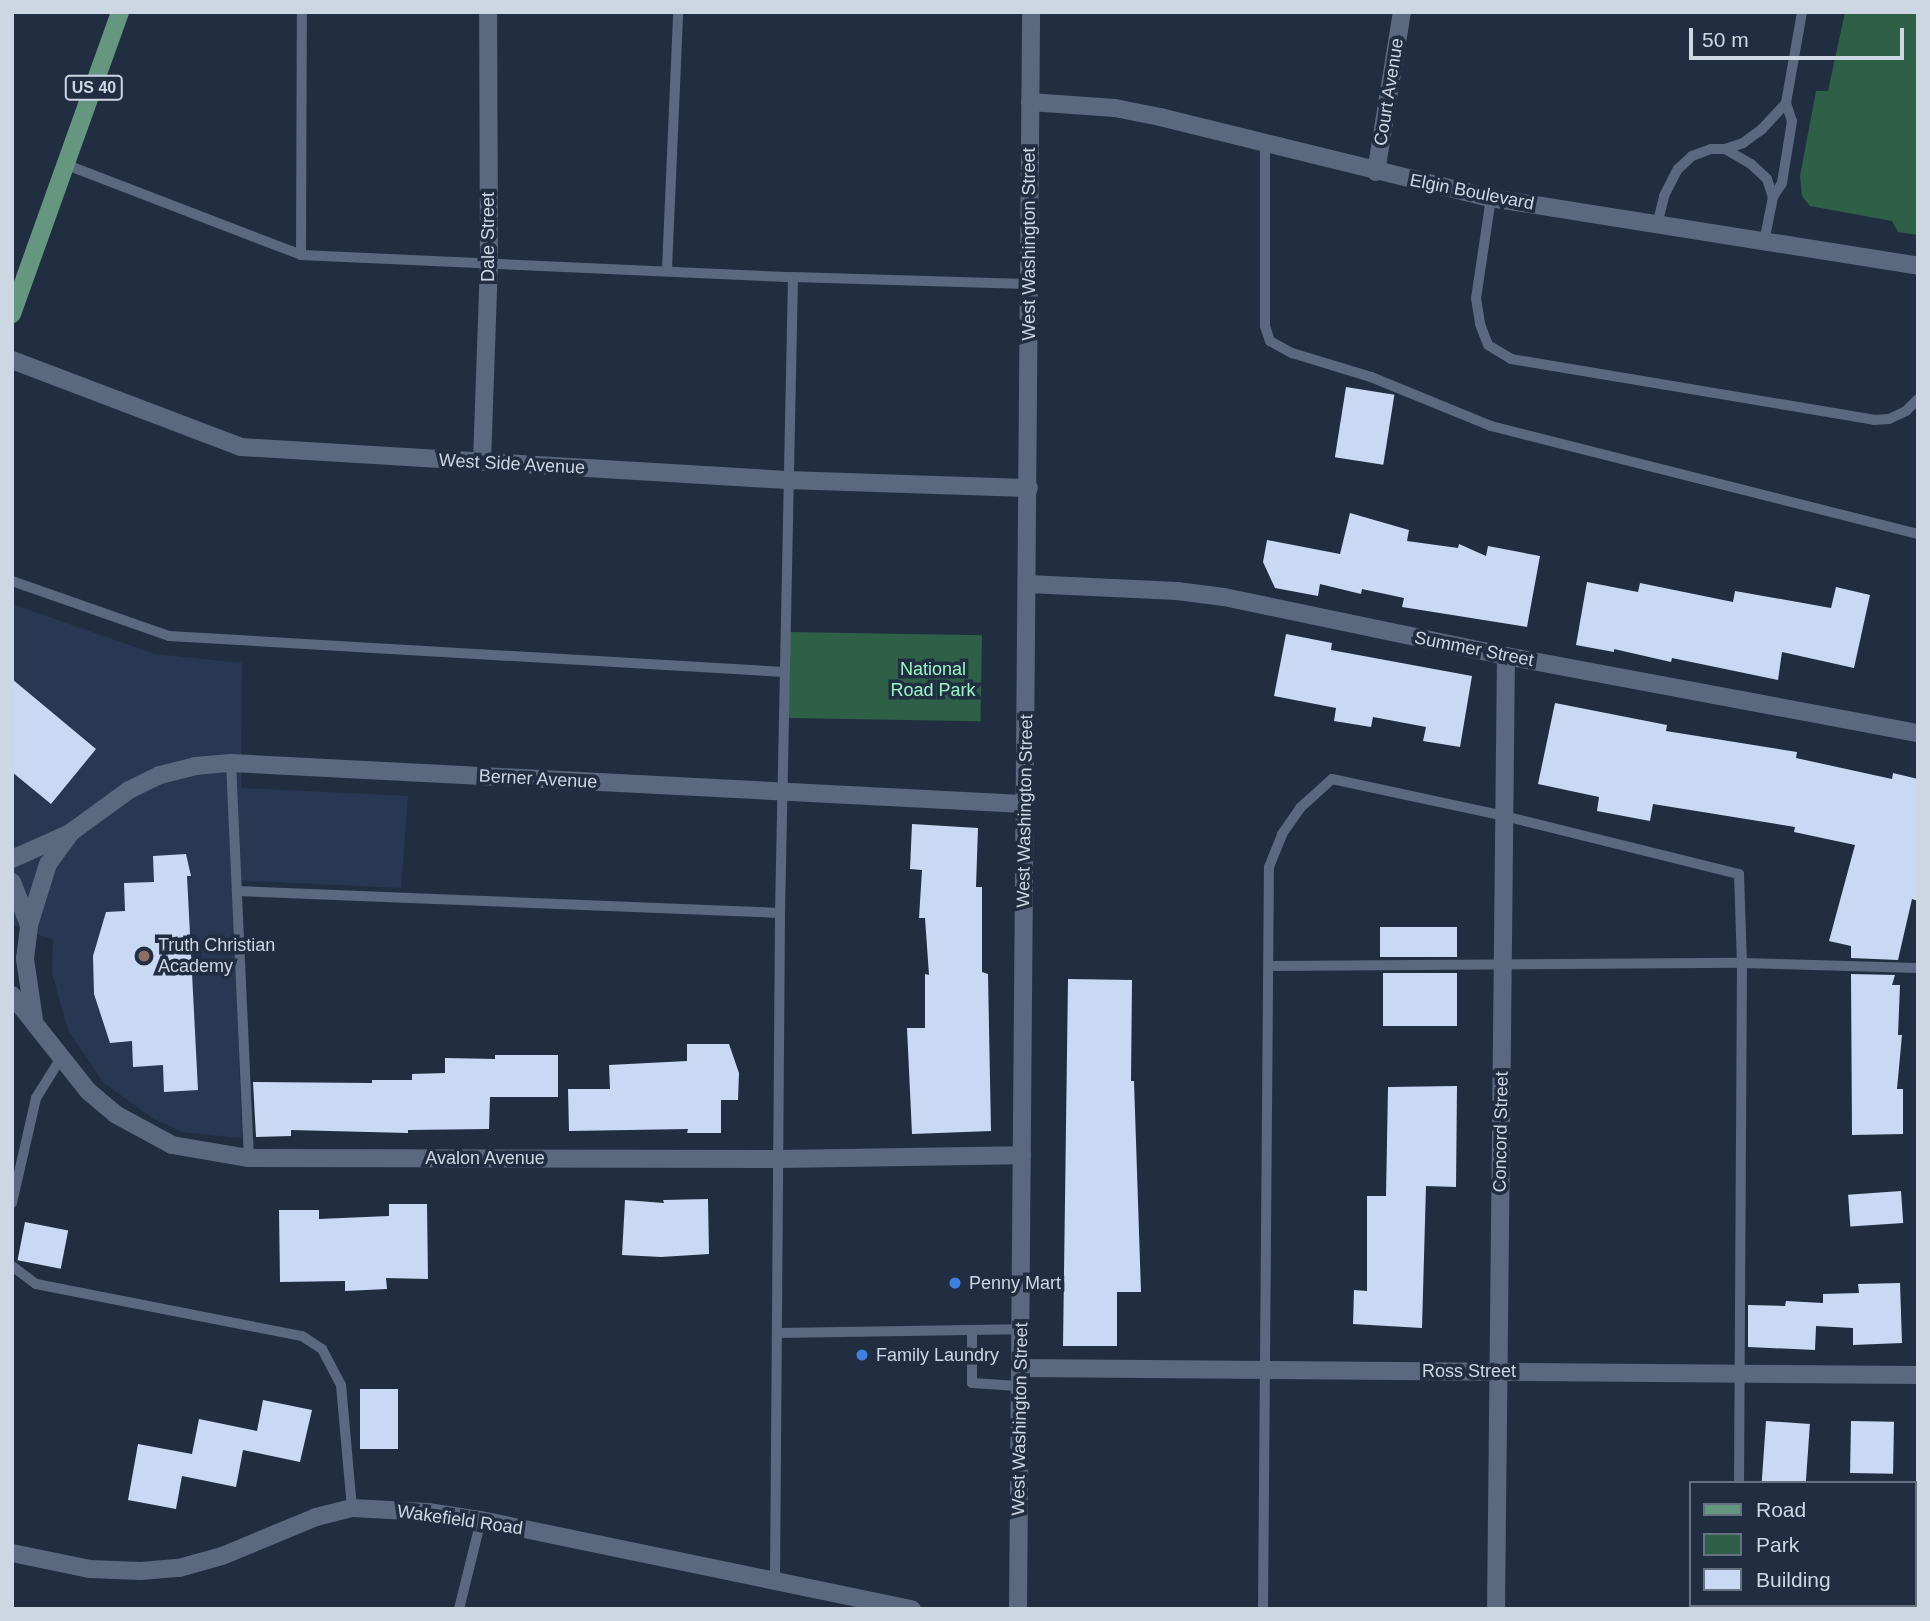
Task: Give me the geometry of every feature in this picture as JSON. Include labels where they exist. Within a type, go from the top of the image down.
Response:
[{"type":"main road","name":"US 40","points":[[12,314],[120,12]]},
{"type":"street","name":"Dale Street","points":[[482,462],[489,261],[488,12]]},
{"type":"street","name":"West Washington Street","points":[[1018,1609],[1031,12]]},
{"type":"street","name":"Court Avenue","points":[[1376,172],[1402,12]]},
{"type":"street","name":"Elgin Boulevard","points":[[1030,102],[1115,108],[1491,198],[1918,266]]},
{"type":"street","name":"West Side Avenue","points":[[12,360],[241,447],[787,480],[1028,488]]},
{"type":"street","name":"Summer Street","points":[[1028,584],[1177,591],[1224,597],[1506,656],[1918,733]]},
{"type":"street","name":"Concord Street","points":[[1496,1609],[1506,656]]},
{"type":"street","name":"Berner Avenue","points":[[12,859],[70,833],[129,790],[160,775],[195,766],[231,763],[1024,804]]},
{"type":"street","name":"Berner Avenue","points":[[36,1027],[25,959],[29,925],[48,863],[70,833]]},
{"type":"street","points":[[12,882],[29,925]]},
{"type":"street","name":"Avalon Avenue","points":[[12,995],[88,1091],[115,1114],[172,1145],[249,1158],[1022,1155]]},
{"type":"street","name":"Ross Street","points":[[1020,1377],[1266,1370],[1918,1375]]},
{"type":"street","name":"Wakefield Road","points":[[12,1553],[90,1569],[141,1572],[179,1568],[222,1556],[316,1517],[352,1508],[428,1512],[481,1520],[912,1609]]},
{"type":"lane","points":[[301,254],[302,12]]},
{"type":"lane","points":[[667,269],[678,12]]},
{"type":"lane","points":[[1765,242],[1773,197],[1782,183],[1791,121],[1786,103],[1802,12]]},
{"type":"lane","points":[[1657,225],[1664,196],[1678,169],[1692,156],[1710,149],[1725,149],[1743,143],[1762,129],[1786,103]]},
{"type":"lane","points":[[1265,144],[1265,326],[1270,341],[1292,353],[1371,377],[1492,426],[1918,534]]},
{"type":"lane","points":[[1725,149],[1751,164],[1767,178],[1773,197]]},
{"type":"lane","points":[[67,165],[301,254],[667,269],[793,277],[1029,284]]},
{"type":"lane","points":[[1491,198],[1476,298],[1480,324],[1488,345],[1511,359],[1874,420],[1889,419],[1906,411],[1918,399]]},
{"type":"lane","points":[[775,1581],[780,913],[793,277]]},
{"type":"lane","points":[[12,580],[169,636],[784,672]]},
{"type":"lane","points":[[231,763],[249,1158]]},
{"type":"lane","points":[[1263,1609],[1269,867],[1282,834],[1300,808],[1332,779],[1504,816],[1739,874],[1742,963],[1739,1481]]},
{"type":"lane","points":[[237,891],[780,913]]},
{"type":"lane","points":[[1270,966],[1742,963],[1918,968]]},
{"type":"lane","points":[[12,1203],[36,1098],[61,1058]]},
{"type":"lane","points":[[12,1266],[36,1284],[302,1336],[322,1349],[341,1385],[352,1508]]},
{"type":"lane","points":[[777,1333],[1021,1329]]},
{"type":"lane","points":[[972,1330],[972,1383],[1020,1377]]},
{"type":"lane","points":[[459,1609],[481,1520]]},
{"type":"shaded area","points":[[12,604],[155,654],[242,663],[241,788],[408,796],[401,888],[232,880],[242,1138],[182,1132],[154,1119],[104,1083],[68,1030],[52,973],[53,940],[12,925]]},
{"type":"green space","points":[[1845,12],[1918,12],[1918,235],[1898,232],[1892,221],[1810,206],[1802,196],[1800,176],[1816,91],[1828,91]]},
{"type":"green space","name":"National Road Park","points":[[790,632],[982,635],[980,721],[788,718]]},
{"type":"building","points":[[1346,387],[1394,395],[1383,465],[1335,457]]},
{"type":"building","points":[[1350,513],[1409,530],[1407,541],[1458,548],[1459,544],[1486,556],[1488,546],[1540,556],[1527,627],[1402,607],[1404,598],[1362,589],[1361,594],[1320,584],[1318,596],[1275,588],[1263,562],[1267,540],[1340,554]]},
{"type":"building","points":[[1587,582],[1638,592],[1640,583],[1733,602],[1735,591],[1831,608],[1836,587],[1870,595],[1854,668],[1782,652],[1778,680],[1672,658],[1671,662],[1614,649],[1614,652],[1576,645]]},
{"type":"building","points":[[1286,634],[1332,643],[1331,650],[1472,676],[1460,747],[1423,741],[1426,727],[1373,717],[1371,727],[1334,721],[1336,708],[1274,696]]},
{"type":"building","points":[[12,679],[96,749],[51,804],[12,772]]},
{"type":"building","points":[[1555,703],[1667,725],[1666,731],[1797,752],[1796,758],[1892,779],[1893,773],[1918,779],[1918,901],[1912,899],[1898,960],[1851,958],[1851,946],[1829,941],[1855,845],[1794,832],[1795,827],[1653,804],[1650,821],[1597,811],[1599,797],[1538,784]]},
{"type":"building","points":[[912,824],[978,828],[976,887],[982,887],[982,972],[988,974],[991,1131],[912,1134],[907,1028],[925,1028],[925,974],[929,975],[925,918],[919,918],[922,870],[910,869]]},
{"type":"building","points":[[186,854],[191,876],[187,876],[198,1090],[164,1092],[163,1065],[133,1067],[132,1041],[110,1043],[94,994],[93,956],[106,912],[125,911],[124,883],[154,882],[153,856]]},
{"type":"building","points":[[1380,927],[1457,927],[1457,957],[1380,957]]},
{"type":"building","points":[[1383,973],[1457,973],[1457,1026],[1383,1026]]},
{"type":"building","points":[[1851,974],[1895,975],[1892,985],[1900,985],[1898,1035],[1902,1035],[1897,1089],[1903,1089],[1903,1134],[1852,1135]]},
{"type":"building","points":[[1068,979],[1132,980],[1131,1081],[1134,1081],[1141,1292],[1117,1292],[1117,1346],[1063,1346]]},
{"type":"building","points":[[687,1044],[729,1044],[739,1073],[738,1100],[721,1100],[721,1133],[687,1133],[688,1129],[569,1131],[568,1089],[610,1089],[609,1065],[687,1061]]},
{"type":"building","points":[[495,1055],[558,1055],[558,1097],[490,1097],[489,1129],[408,1130],[408,1133],[291,1130],[291,1136],[256,1137],[253,1082],[372,1083],[372,1080],[412,1080],[412,1074],[445,1073],[445,1058],[495,1059]]},
{"type":"building","points":[[1457,1086],[1456,1187],[1426,1186],[1422,1328],[1353,1324],[1354,1290],[1367,1291],[1367,1196],[1386,1196],[1388,1087]]},
{"type":"building","points":[[1901,1191],[1903,1223],[1850,1227],[1848,1195]]},
{"type":"building","points":[[708,1199],[709,1254],[661,1257],[622,1255],[625,1200],[664,1203],[663,1200]]},
{"type":"building","points":[[389,1204],[427,1204],[428,1279],[386,1278],[387,1289],[345,1291],[345,1281],[280,1282],[279,1210],[319,1210],[319,1219],[389,1216]]},
{"type":"building","points":[[25,1222],[68,1230],[61,1269],[18,1260]]},
{"type":"building","points":[[1900,1283],[1902,1343],[1853,1345],[1853,1328],[1816,1326],[1815,1350],[1748,1347],[1748,1305],[1785,1306],[1786,1301],[1823,1303],[1823,1294],[1859,1293],[1858,1284]]},
{"type":"building","points":[[360,1389],[398,1389],[398,1449],[360,1449]]},
{"type":"building","points":[[263,1400],[312,1410],[300,1462],[243,1450],[236,1487],[182,1476],[176,1509],[128,1500],[138,1444],[192,1454],[199,1419],[257,1431]]},
{"type":"building","points":[[1766,1421],[1810,1424],[1806,1481],[1762,1481]]},
{"type":"building","points":[[1851,1421],[1894,1422],[1893,1474],[1850,1473]]},
{"type":"place","name":"Truth Christian Academy","points":[[144,956]]},
{"type":"place","name":"Penny Mart","points":[[955,1283]]},
{"type":"place","name":"Family Laundry","points":[[862,1355]]}]
